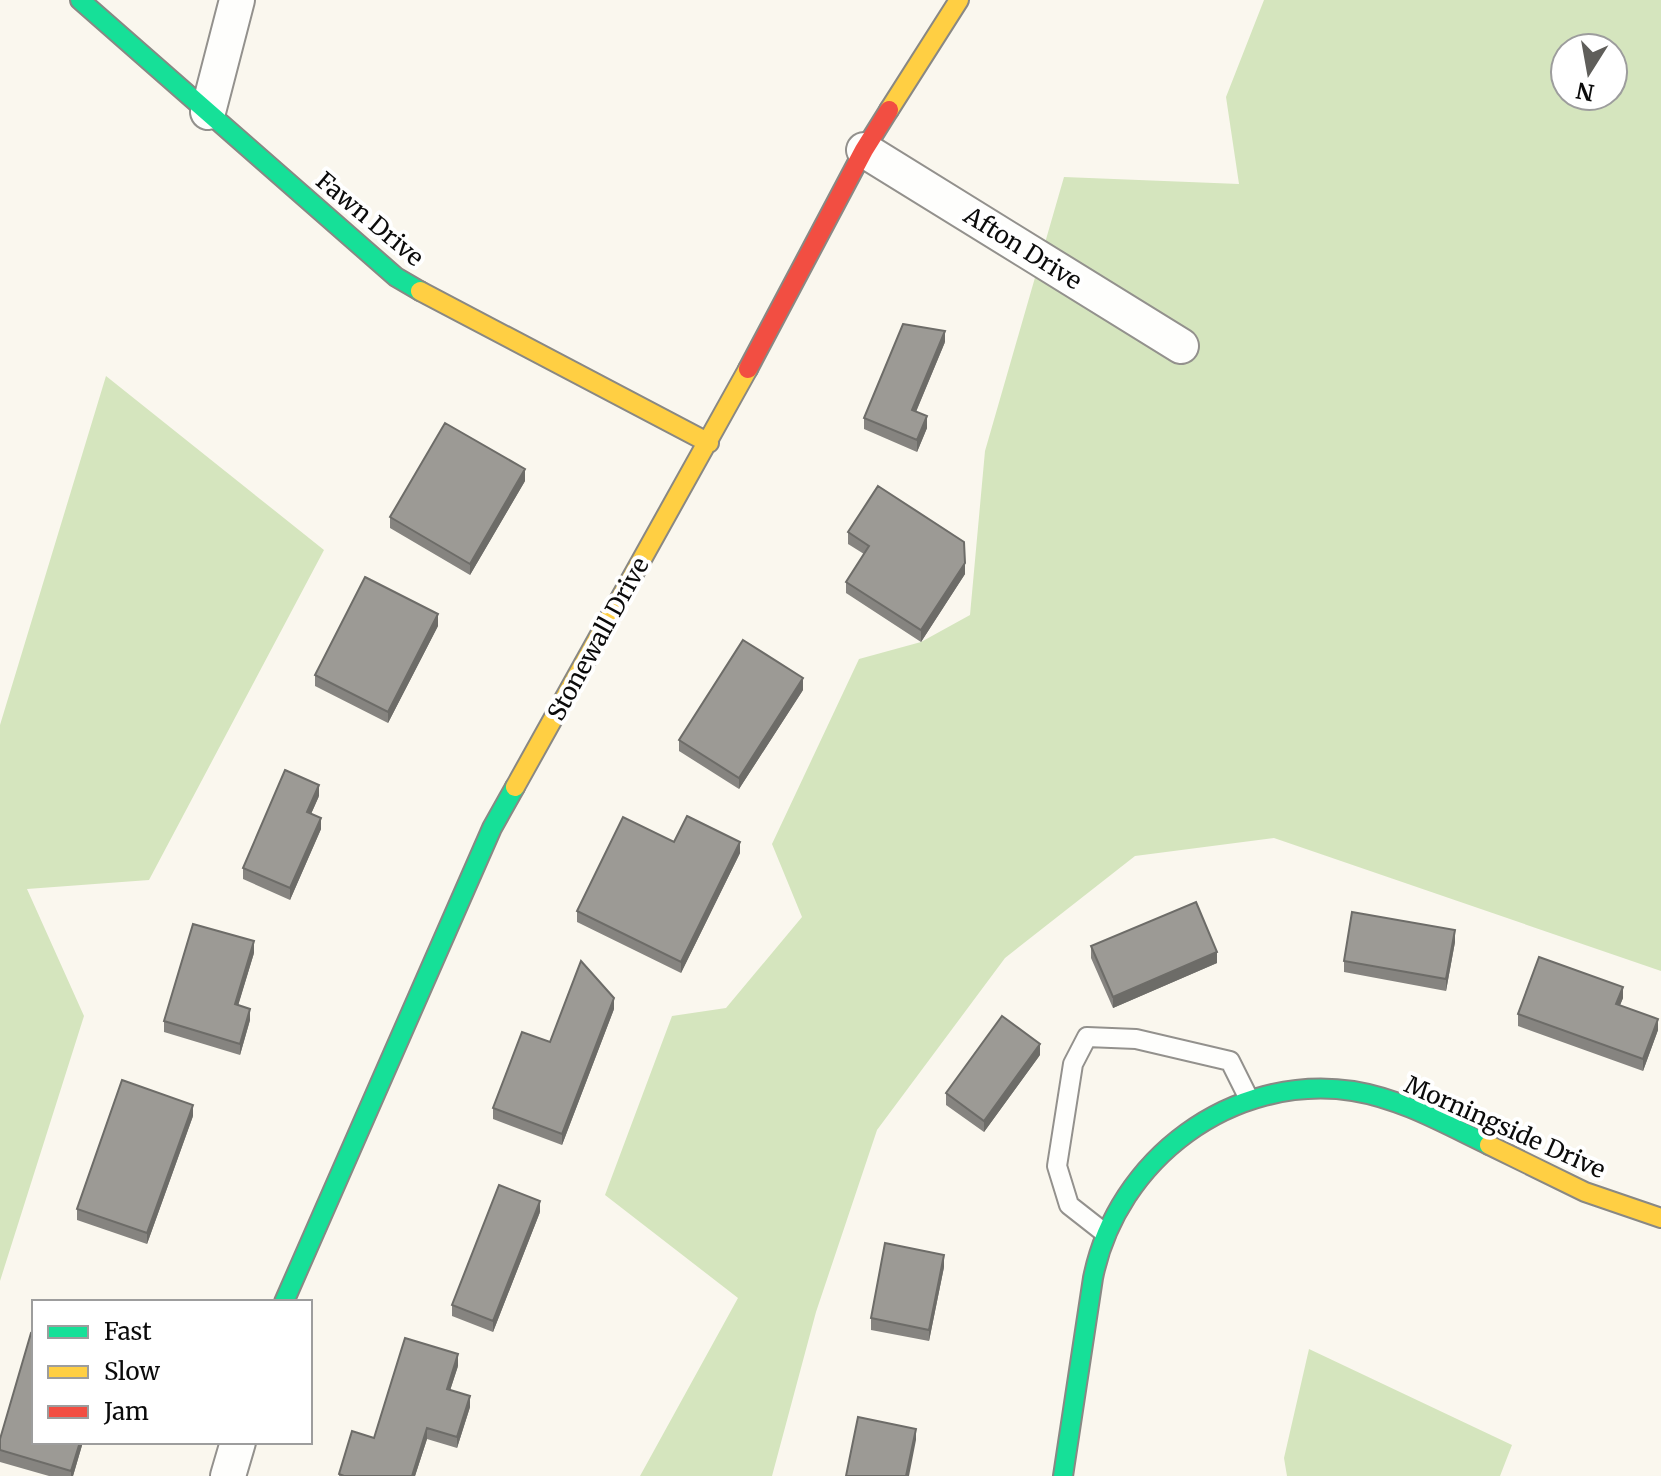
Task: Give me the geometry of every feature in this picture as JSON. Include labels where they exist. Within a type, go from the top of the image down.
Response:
[{"type":"street","name":"Fawn Drive","points":[[80,0],[396,277],[709,443]]},
{"type":"street","points":[[208,112],[237,0]]},
{"type":"street","name":"Stonewall Drive","points":[[285,1300],[492,828],[709,443],[864,150],[959,0]]},
{"type":"street","name":"Afton Drive","points":[[864,150],[1181,346]]},
{"type":"street","name":"Morningside Drive","points":[[1063,1476],[1095,1270],[1106,1234],[1121,1203],[1149,1164],[1166,1147],[1205,1119],[1249,1099],[1272,1093],[1320,1088],[1390,1100],[1585,1192],[1661,1218]]},
{"type":"street","points":[[228,1476],[237,1444]]},
{"type":"lane","points":[[1106,1234],[1069,1205],[1057,1166],[1073,1064],[1087,1037],[1136,1039],[1230,1061],[1249,1099]]},
{"type":"green space","points":[[1264,0],[1661,0],[1661,971],[1274,838],[1135,856],[1005,958],[877,1130],[816,1312],[772,1476],[640,1476],[738,1298],[605,1195],[672,1016],[726,1008],[802,917],[772,844],[859,659],[921,642],[970,615],[985,451],[1064,177],[1239,184],[1226,97]]},
{"type":"green space","points":[[106,376],[324,550],[149,880],[27,889],[84,1016],[0,1281],[0,725]]},
{"type":"green space","points":[[1309,1349],[1512,1445],[1500,1476],[1287,1476],[1284,1458]]},
{"type":"building","points":[[903,324],[945,331],[912,410],[927,416],[917,440],[864,418]]},
{"type":"building","points":[[445,423],[525,469],[470,564],[390,517]]},
{"type":"building","points":[[878,486],[964,542],[965,563],[921,630],[846,582],[869,546],[848,532]]},
{"type":"building","points":[[365,577],[438,614],[388,712],[315,675]]},
{"type":"building","points":[[743,640],[803,678],[739,778],[679,740]]},
{"type":"building","points":[[285,770],[319,785],[307,812],[321,818],[290,888],[243,868]]},
{"type":"building","points":[[687,816],[740,842],[681,962],[577,911],[623,817],[674,842]]},
{"type":"building","points":[[1196,902],[1217,952],[1113,997],[1091,946]]},
{"type":"building","points":[[1352,912],[1455,930],[1446,979],[1344,961]]},
{"type":"building","points":[[193,924],[254,941],[235,1004],[250,1009],[240,1044],[164,1021]]},
{"type":"building","points":[[1539,957],[1623,987],[1616,1004],[1658,1019],[1643,1059],[1518,1014]]},
{"type":"building","points":[[581,961],[614,998],[562,1134],[493,1108],[522,1032],[550,1042]]},
{"type":"building","points":[[1002,1016],[1040,1044],[984,1121],[946,1093]]},
{"type":"building","points":[[122,1080],[193,1105],[147,1233],[77,1209]]},
{"type":"building","points":[[499,1185],[540,1201],[493,1321],[452,1305]]},
{"type":"building","points":[[885,1243],[944,1255],[929,1330],[871,1318]]},
{"type":"building","points":[[31,1333],[32,1444],[79,1444],[71,1471],[0,1450],[0,1439]]},
{"type":"building","points":[[405,1338],[458,1354],[447,1389],[470,1396],[457,1437],[427,1428],[412,1476],[339,1474],[352,1431],[374,1438]]},
{"type":"building","points":[[858,1417],[916,1429],[906,1476],[846,1476]]},
{"type":"traffic: fast","points":[[80,0],[396,277],[420,291]]},
{"type":"traffic: fast","points":[[285,1300],[492,828],[515,787]]},
{"type":"traffic: fast","points":[[1063,1476],[1093,1278],[1106,1235],[1127,1196],[1154,1162],[1187,1133],[1224,1111],[1265,1096],[1308,1089],[1353,1091],[1389,1100],[1489,1145]]},
{"type":"traffic: slow","points":[[889,110],[959,0]]},
{"type":"traffic: slow","points":[[420,291],[709,443]]},
{"type":"traffic: slow","points":[[515,787],[748,369]]},
{"type":"traffic: slow","points":[[1489,1145],[1585,1192],[1661,1218]]},
{"type":"traffic: jam","points":[[748,369],[864,150],[889,110]]}]
